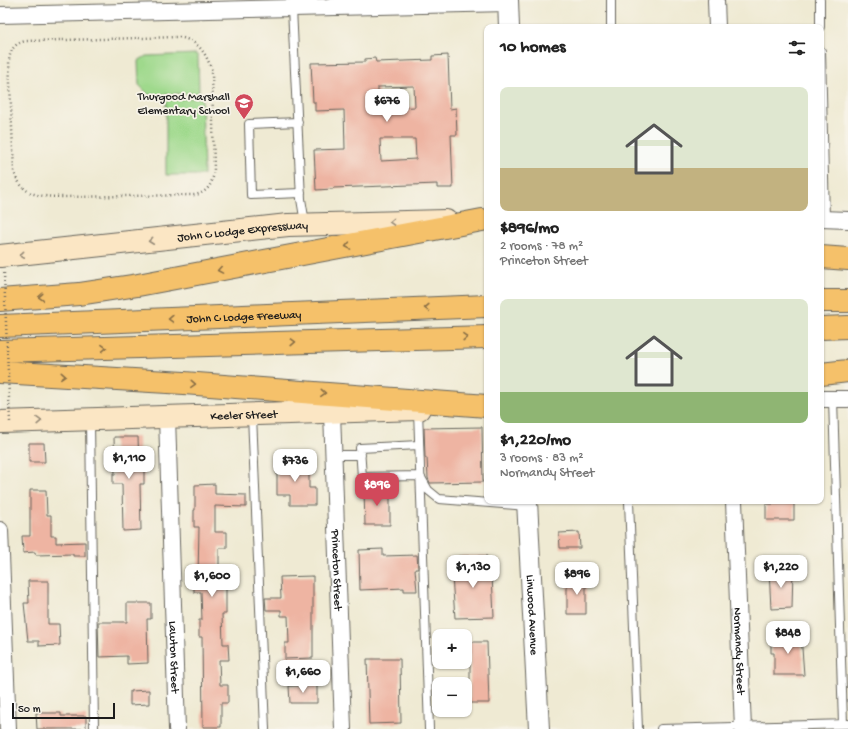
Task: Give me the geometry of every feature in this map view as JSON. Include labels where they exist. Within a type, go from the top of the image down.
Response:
[{"type":"highway","points":[[0,300],[79,294],[138,285],[484,220]]},
{"type":"highway","points":[[824,257],[848,258]]},
{"type":"highway","points":[[824,301],[848,301]]},
{"type":"highway","name":"John C Lodge Freeway","points":[[0,326],[484,306]]},
{"type":"highway","points":[[824,328],[848,327]]},
{"type":"highway","points":[[0,351],[484,337]]},
{"type":"highway","points":[[824,374],[848,371]]},
{"type":"highway","points":[[0,372],[184,383],[484,406]]},
{"type":"main road","name":"John C Lodge Expressway","points":[[2,264],[305,225],[484,220]]},
{"type":"main road","name":"Keeler Street","points":[[5,422],[484,406]]},
{"type":"street","points":[[716,0],[717,24]]},
{"type":"street","points":[[0,15],[155,6],[239,5],[292,8],[321,4],[508,1],[509,24]]},
{"type":"street","points":[[824,219],[848,220]]},
{"type":"street","name":"Princeton Street","points":[[332,412],[343,729]]},
{"type":"street","name":"Lawton Street","points":[[167,417],[177,729]]},
{"type":"street","name":"Linwood Avenue","points":[[527,504],[539,729]]},
{"type":"street","name":"Normandy Street","points":[[734,504],[743,728]]},
{"type":"street","points":[[0,530],[8,729]]},
{"type":"lane","points":[[611,0],[611,24]]},
{"type":"lane","points":[[820,0],[820,24]]},
{"type":"lane","points":[[292,8],[301,193],[305,225]]},
{"type":"lane","points":[[298,122],[249,124],[251,195],[301,193]]},
{"type":"lane","points":[[661,729],[743,728],[845,724],[834,399]]},
{"type":"lane","points":[[418,409],[430,729]]},
{"type":"lane","points":[[252,414],[266,729]]},
{"type":"lane","points":[[90,419],[94,729]]},
{"type":"lane","points":[[419,445],[360,448],[362,477],[420,476]]},
{"type":"lane","points":[[334,455],[361,455]]},
{"type":"lane","points":[[420,476],[428,490],[439,499],[484,502]]},
{"type":"lane","points":[[629,504],[638,729]]},
{"type":"path","points":[[179,37],[193,41],[202,48],[208,58],[212,71],[214,172],[209,187],[201,194],[194,195],[62,197],[41,196],[24,189],[17,181],[14,172],[9,61],[12,48],[18,43],[25,41],[179,37]]},
{"type":"path","points":[[2,264],[5,422]]},
{"type":"green space","points":[[196,54],[198,56],[199,93],[149,95],[139,85],[138,61],[146,56]]},
{"type":"green space","points":[[202,97],[204,175],[166,175],[166,100]]},
{"type":"building","points":[[448,55],[450,109],[456,108],[457,135],[451,135],[453,188],[437,188],[437,184],[316,190],[314,150],[345,149],[344,110],[315,111],[315,102],[313,102],[311,63],[365,62],[365,59],[375,58],[376,62],[432,60],[432,56]],"holes":[[[414,86],[415,107],[378,109],[378,87]],[[380,139],[415,139],[416,159],[381,161]]]},
{"type":"building","points":[[482,427],[483,482],[430,483],[428,478],[427,458],[425,458],[424,428]]},
{"type":"building","points":[[114,437],[138,437],[139,466],[144,466],[144,484],[140,484],[141,530],[123,531],[122,484],[113,484],[113,474],[115,474]]},
{"type":"building","points":[[29,443],[44,443],[45,462],[29,462]]},
{"type":"building","points":[[309,462],[309,488],[315,488],[315,505],[290,505],[290,495],[277,495],[277,463]]},
{"type":"building","points":[[215,484],[215,494],[246,495],[246,507],[215,506],[215,532],[227,532],[227,548],[219,548],[219,577],[226,576],[226,614],[222,614],[223,644],[228,644],[229,660],[219,660],[220,685],[228,685],[228,703],[221,703],[221,727],[203,727],[202,637],[199,637],[199,620],[202,620],[201,592],[194,592],[194,577],[198,577],[199,527],[194,527],[195,485]]},
{"type":"building","points":[[30,490],[46,490],[47,515],[51,515],[51,536],[56,536],[56,543],[85,542],[85,556],[73,556],[73,554],[36,555],[35,552],[23,553],[22,536],[30,536]]},
{"type":"building","points":[[364,490],[390,490],[390,525],[365,525]]},
{"type":"building","points":[[766,504],[794,504],[794,520],[766,520]]},
{"type":"building","points":[[579,532],[580,548],[560,548],[559,533]]},
{"type":"building","points":[[383,549],[383,556],[417,555],[418,569],[415,569],[417,591],[404,591],[404,588],[360,590],[359,550]]},
{"type":"building","points":[[458,556],[487,556],[487,575],[492,575],[494,617],[455,618],[452,576],[459,576]]},
{"type":"building","points":[[793,569],[792,608],[771,609],[769,570]]},
{"type":"building","points":[[313,576],[313,658],[285,659],[285,643],[289,643],[288,616],[281,616],[281,610],[266,610],[265,598],[281,598],[280,577]]},
{"type":"building","points":[[586,578],[586,614],[567,614],[567,579]]},
{"type":"building","points":[[28,581],[48,581],[48,624],[59,624],[60,645],[39,646],[39,641],[28,641],[24,603],[29,603]]},
{"type":"building","points":[[127,603],[151,603],[151,619],[147,619],[148,663],[127,664],[127,656],[99,657],[98,622],[127,622]]},
{"type":"building","points":[[801,635],[804,675],[774,675],[774,653],[771,653],[771,636]]},
{"type":"building","points":[[472,642],[487,642],[489,703],[472,703],[472,677],[470,677],[470,669],[472,669]]},
{"type":"building","points":[[367,659],[400,659],[401,723],[369,724]]},
{"type":"building","points":[[317,685],[317,703],[290,703],[289,686]]},
{"type":"building","points":[[149,690],[149,704],[130,705],[130,691]]},
{"type":"building","points":[[36,713],[61,713],[61,716],[86,716],[86,729],[37,729]]},
{"type":"place","name":"Thurgood Marshall Elementary School","points":[[244,120]]}]
